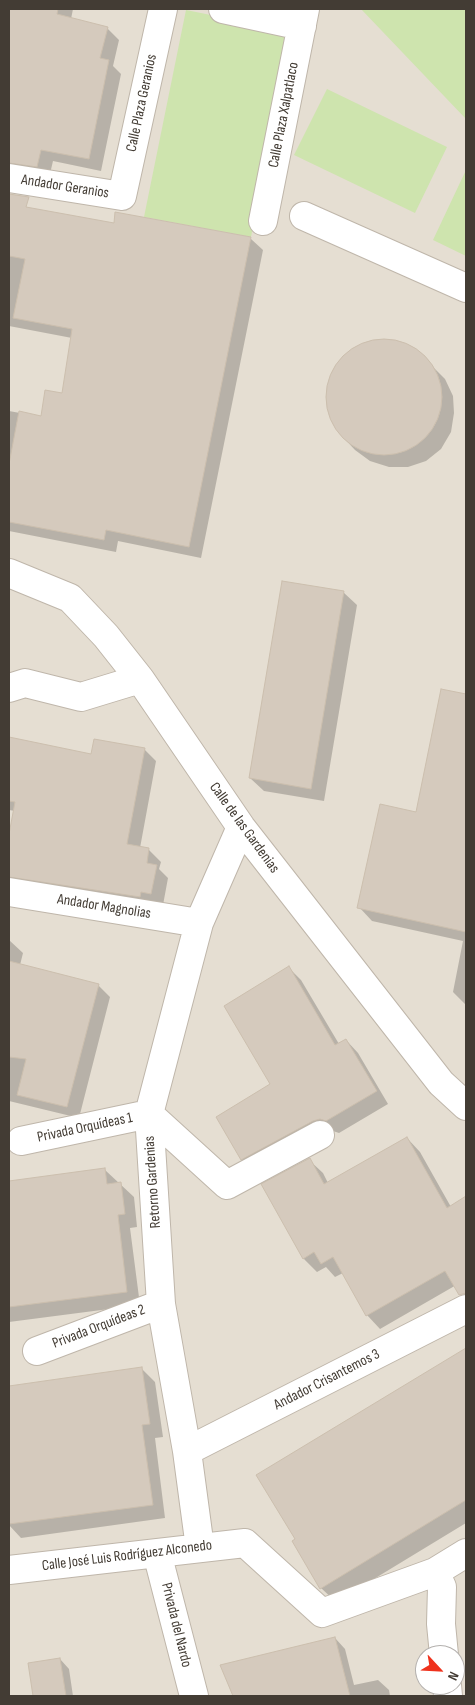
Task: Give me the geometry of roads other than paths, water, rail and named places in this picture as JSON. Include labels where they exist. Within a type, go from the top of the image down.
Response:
[{"type":"street","name":"Calle Plaza Geranios","points":[[122,196],[162,9]]},
{"type":"street","points":[[223,9],[304,17]]},
{"type":"street","name":"Calle Plaza Xalpatlaco","points":[[263,221],[304,17]]},
{"type":"street","name":"Andador Geranios","points":[[9,178],[122,196]]},
{"type":"street","points":[[304,216],[466,288]]},
{"type":"street","name":"Calle de las Gardenias","points":[[9,573],[70,598],[106,636],[140,679],[241,827],[441,1083],[466,1106]]},
{"type":"street","points":[[9,688],[26,683],[81,697],[140,679]]},
{"type":"street","name":"Retorno Gardenias","points":[[200,1548],[187,1451],[161,1304],[149,1114],[199,923],[241,827]]},
{"type":"street","name":"Andador Magnolias","points":[[9,892],[199,923]]},
{"type":"street","points":[[149,1114],[227,1185],[320,1135]]},
{"type":"street","name":"Privada Orquídeas 1","points":[[21,1141],[149,1114]]},
{"type":"street","name":"Privada Orquídeas 2","points":[[37,1351],[161,1304]]},
{"type":"street","name":"Andador Crisantemos 3","points":[[187,1451],[466,1309]]},
{"type":"street","name":"Calle José Luis Rodríguez Alconedo","points":[[9,1570],[245,1543],[322,1613],[439,1580]]},
{"type":"street","name":"Privada del Nardo","points":[[158,1553],[194,1696]]},
{"type":"street","points":[[443,1645],[439,1580],[466,1553]]},
{"type":"street","points":[[439,1580],[466,1570]]}]
